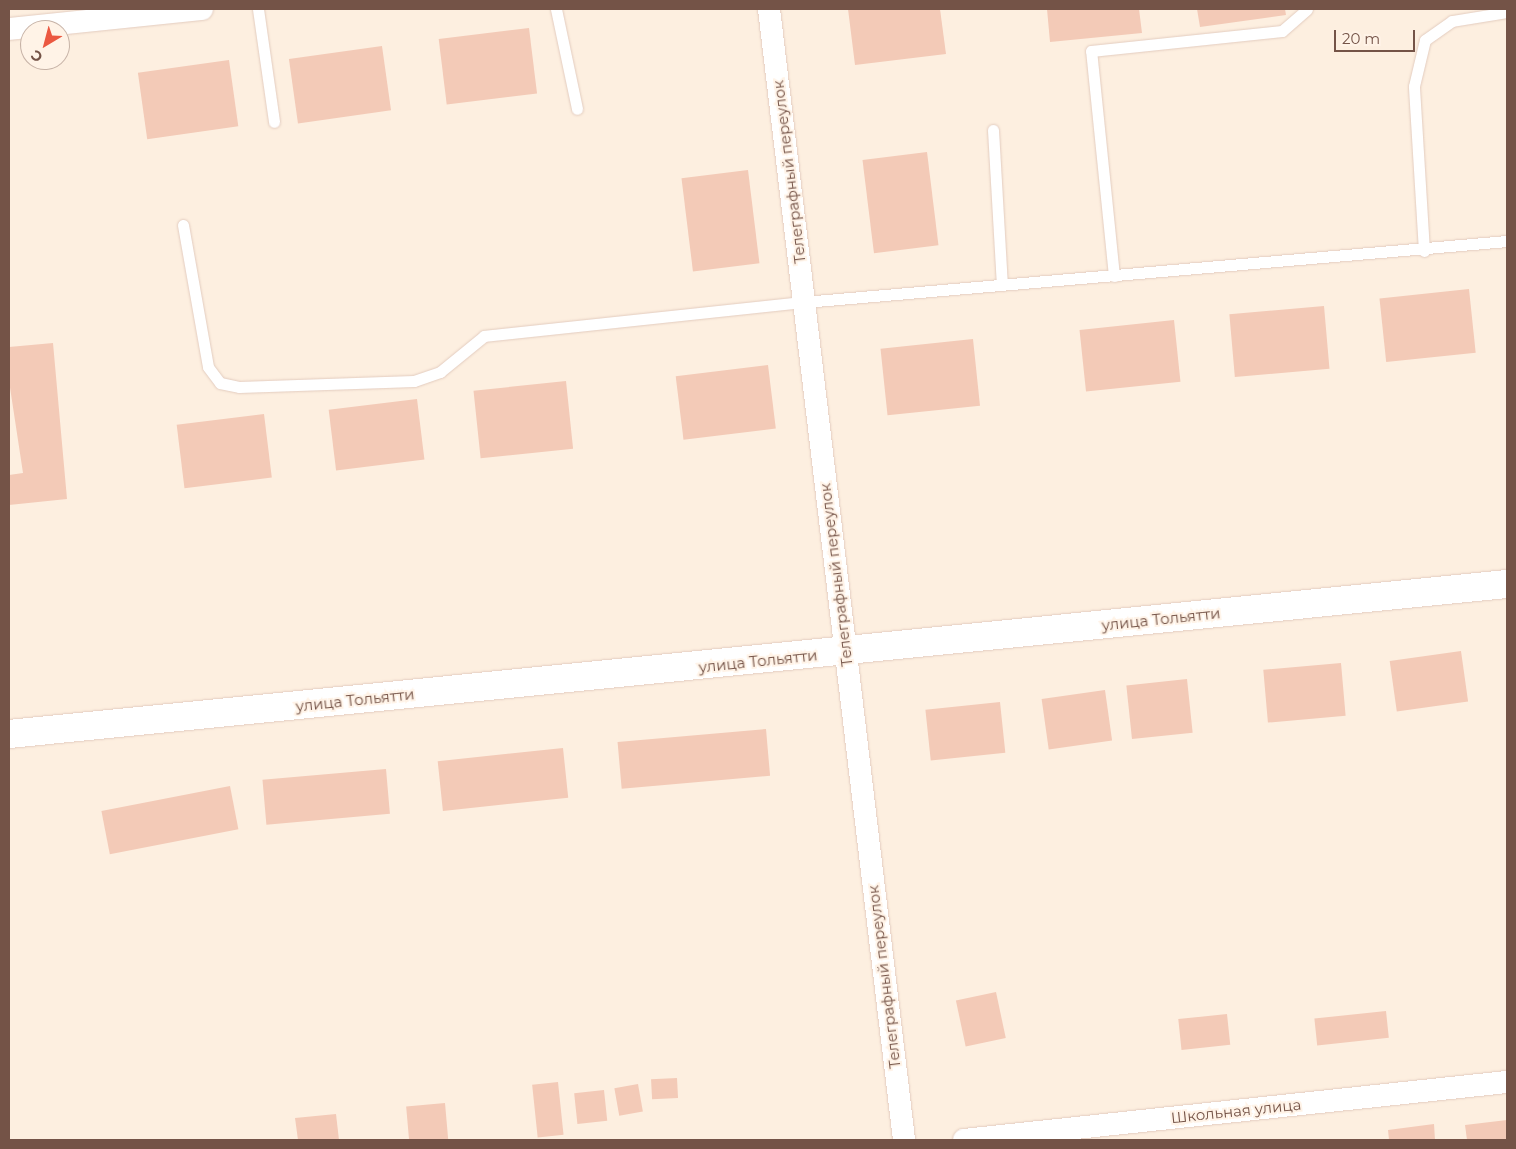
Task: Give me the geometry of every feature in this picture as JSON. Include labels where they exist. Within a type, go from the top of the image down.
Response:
[{"type":"street","points":[[9,28],[202,9]]},
{"type":"street","name":"Телеграфный переулок","points":[[769,9],[904,1140]]},
{"type":"street","name":"улица Тольятти","points":[[9,734],[846,652],[1507,584]]},
{"type":"street","name":"Школьная улица","points":[[964,1140],[1507,1082]]},
{"type":"lane","points":[[258,9],[274,122]]},
{"type":"lane","points":[[556,9],[576,110]]},
{"type":"lane","points":[[1114,276],[1091,51],[1282,31],[1307,9]]},
{"type":"lane","points":[[1424,251],[1414,86],[1425,40],[1452,21],[1507,12]]},
{"type":"lane","points":[[993,130],[1002,285]]},
{"type":"lane","points":[[183,224],[208,367],[220,382],[239,387],[414,381],[440,372],[484,336],[804,302],[1424,251],[1507,241]]},
{"type":"building","points":[[848,9],[940,9],[946,54],[855,65]]},
{"type":"building","points":[[1047,9],[1139,9],[1142,33],[1050,42]]},
{"type":"building","points":[[1197,9],[1285,9],[1286,15],[1200,27]]},
{"type":"building","points":[[529,28],[537,94],[447,105],[439,39]]},
{"type":"building","points":[[382,46],[391,110],[298,123],[289,59]]},
{"type":"building","points":[[229,60],[238,126],[147,139],[138,73]]},
{"type":"building","points":[[927,152],[938,245],[874,253],[862,160]]},
{"type":"building","points":[[748,170],[759,263],[693,271],[681,178]]},
{"type":"building","points":[[1469,289],[1476,353],[1386,362],[1379,298]]},
{"type":"building","points":[[1324,306],[1329,369],[1235,377],[1229,314]]},
{"type":"building","points":[[1174,320],[1180,382],[1086,392],[1080,330]]},
{"type":"building","points":[[973,339],[980,406],[888,415],[881,349]]},
{"type":"building","points":[[53,343],[67,499],[9,505],[9,475],[23,473],[9,381],[9,347]]},
{"type":"building","points":[[768,365],[776,429],[683,440],[676,376]]},
{"type":"building","points":[[566,381],[573,449],[481,458],[474,391]]},
{"type":"building","points":[[417,399],[424,460],[336,470],[329,410]]},
{"type":"building","points":[[264,414],[272,478],[184,488],[177,425]]},
{"type":"building","points":[[1461,651],[1468,702],[1397,712],[1390,661]]},
{"type":"building","points":[[1341,663],[1346,716],[1268,723],[1263,670]]},
{"type":"building","points":[[1187,679],[1193,733],[1132,739],[1126,685]]},
{"type":"building","points":[[1105,690],[1112,741],[1049,749],[1042,699]]},
{"type":"building","points":[[1000,702],[1005,753],[931,761],[925,710]]},
{"type":"building","points":[[766,729],[770,776],[622,789],[618,742]]},
{"type":"building","points":[[563,748],[568,798],[443,811],[438,761]]},
{"type":"building","points":[[386,769],[390,814],[266,825],[262,780]]},
{"type":"building","points":[[230,786],[238,829],[110,854],[101,811]]},
{"type":"building","points":[[996,992],[1006,1038],[966,1046],[956,1001]]},
{"type":"building","points":[[1386,1011],[1389,1038],[1317,1045],[1314,1019]]},
{"type":"building","points":[[1227,1014],[1230,1045],[1182,1050],[1178,1019]]},
{"type":"building","points":[[677,1078],[678,1098],[652,1099],[651,1079]]},
{"type":"building","points":[[558,1082],[564,1135],[538,1137],[532,1085]]},
{"type":"building","points":[[638,1084],[643,1112],[619,1116],[614,1088]]},
{"type":"building","points":[[604,1090],[607,1121],[577,1124],[574,1093]]},
{"type":"building","points":[[445,1103],[448,1140],[409,1140],[406,1106]]},
{"type":"building","points":[[336,1114],[339,1140],[298,1140],[295,1118]]},
{"type":"building","points":[[1507,1120],[1507,1140],[1467,1140],[1465,1125]]},
{"type":"building","points":[[1434,1124],[1435,1140],[1389,1140],[1388,1130]]}]
